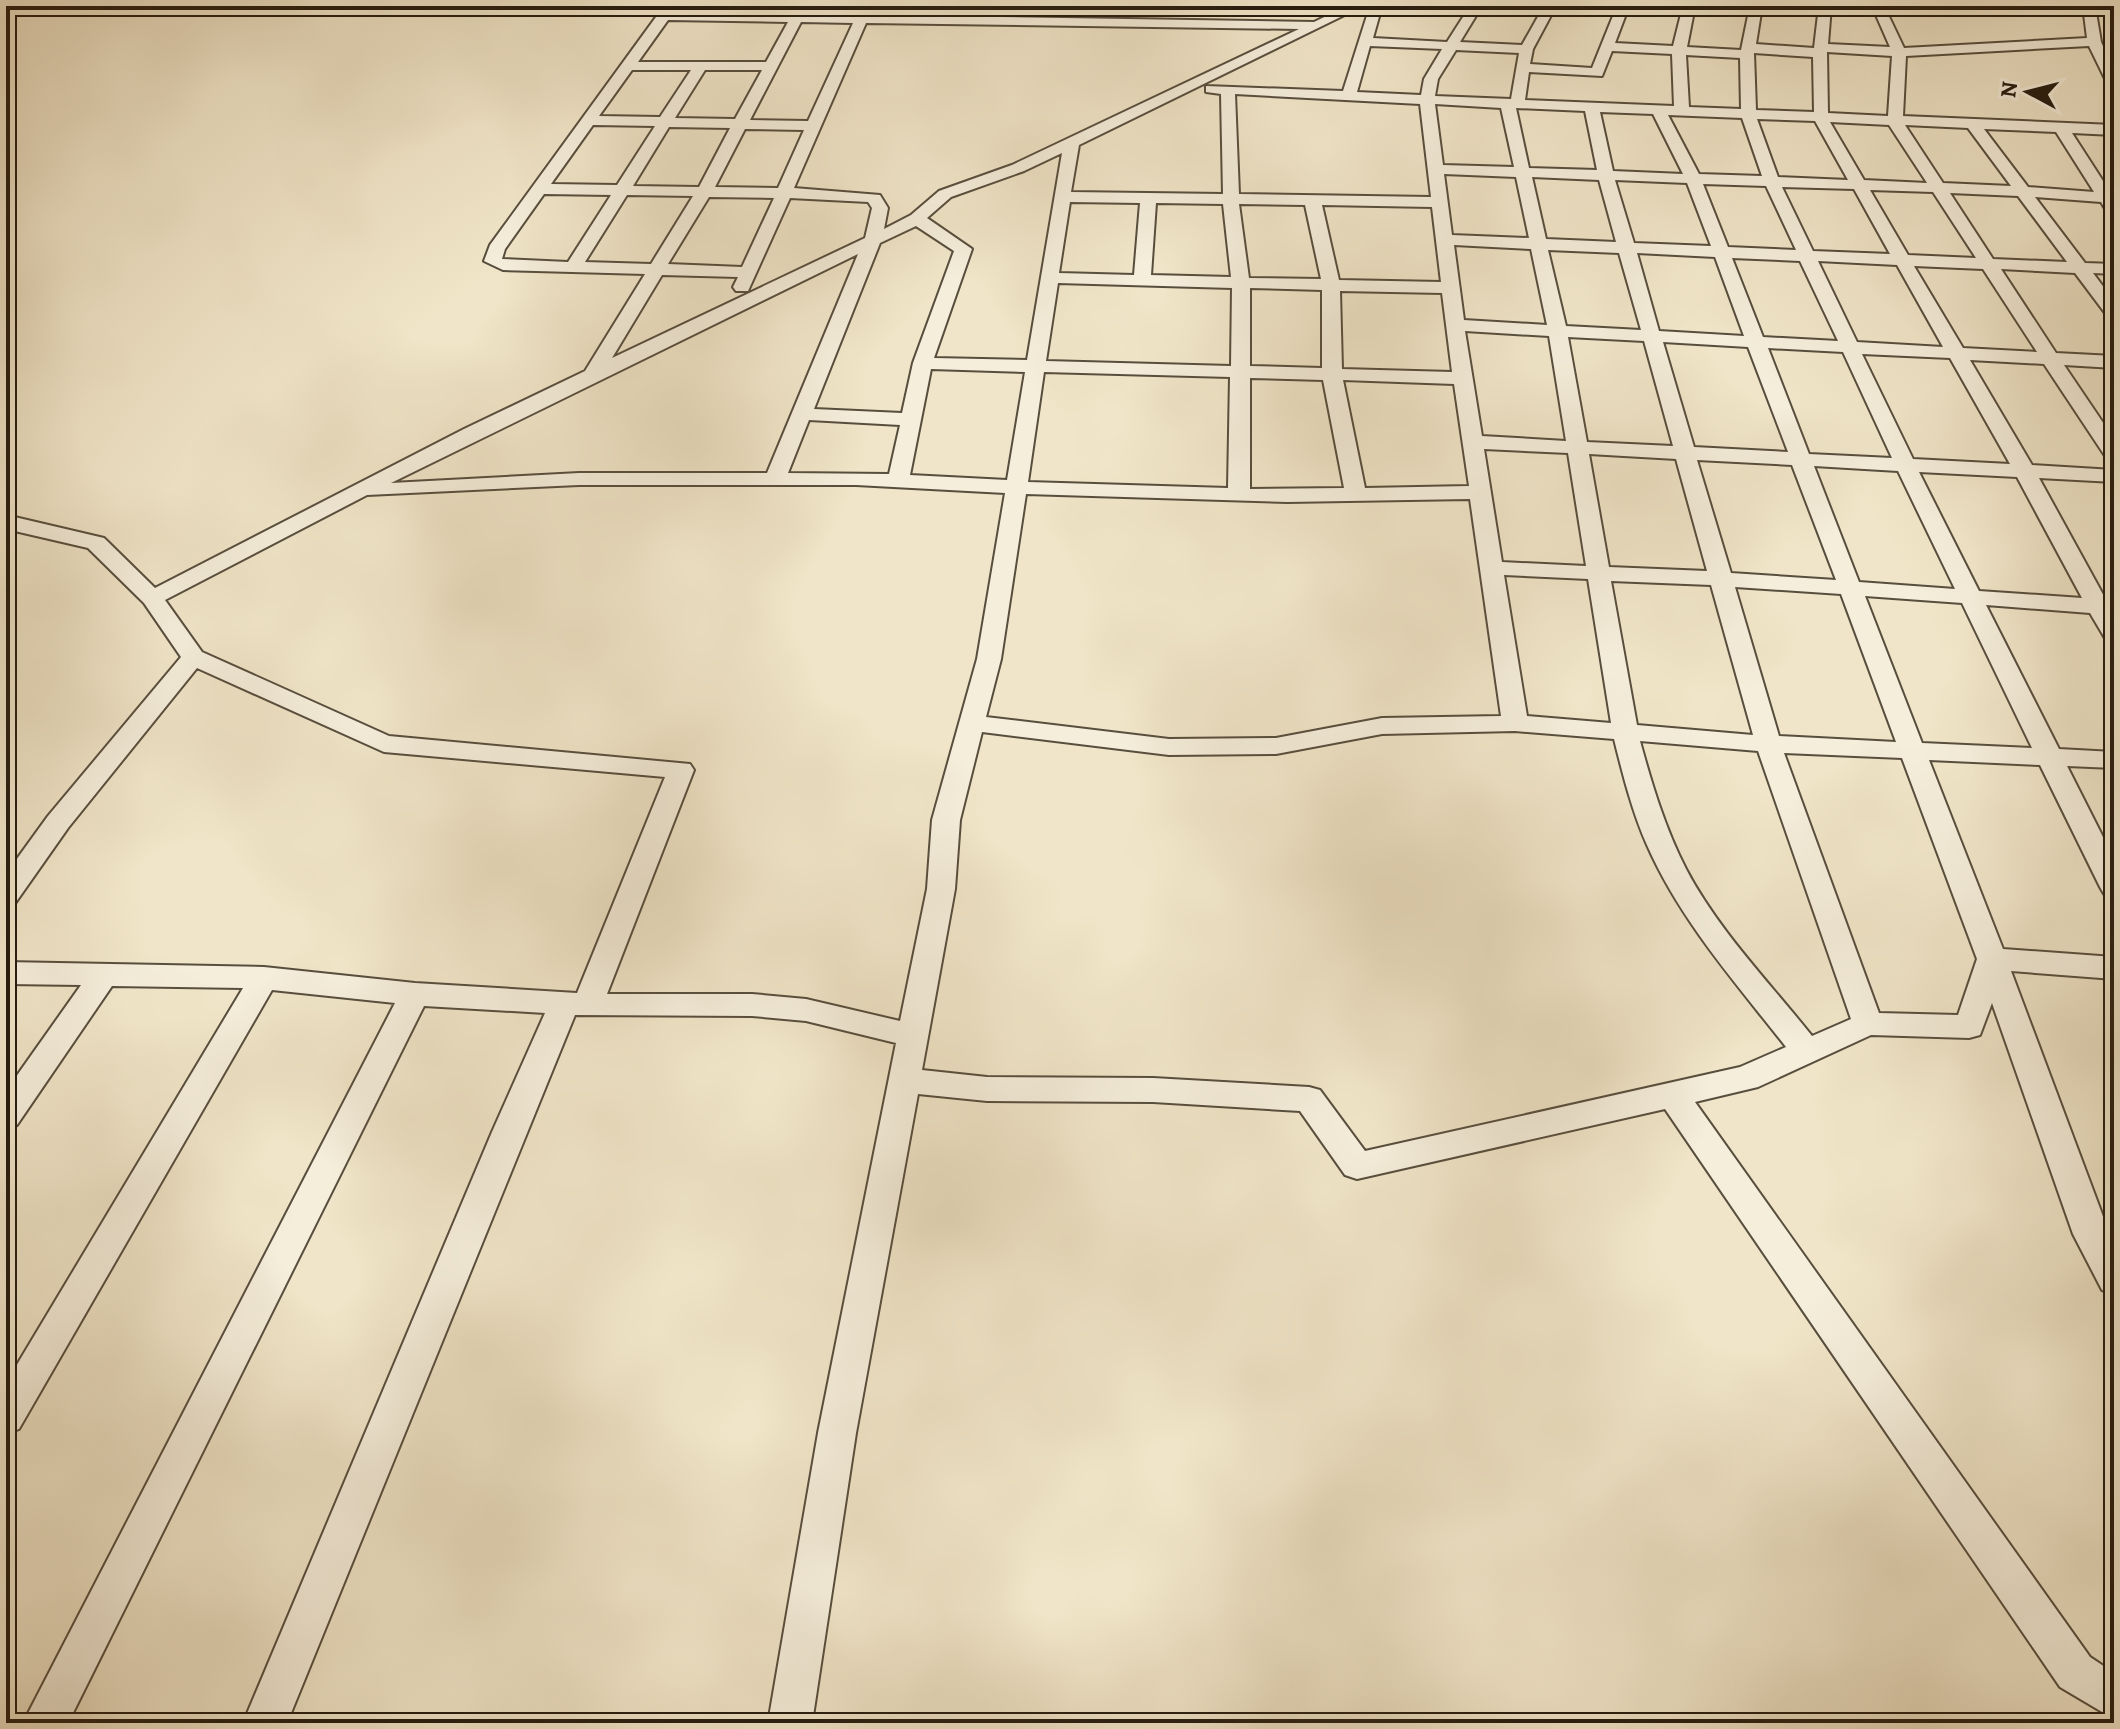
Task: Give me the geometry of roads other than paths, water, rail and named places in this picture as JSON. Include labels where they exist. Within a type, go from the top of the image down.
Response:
[{"type":"street","points":[[1203,23],[1216,6]]},
{"type":"street","points":[[749,272],[503,265],[493,261],[496,249],[538,189],[668,11],[802,11],[862,17],[1076,13],[1203,23],[1324,22],[1346,6]]},
{"type":"street","points":[[152,598],[592,375],[917,219],[945,194],[1018,168],[1071,144],[1357,6]]},
{"type":"street","points":[[1348,97],[1376,6]]},
{"type":"street","points":[[1476,6],[1431,79],[1427,100],[1453,288],[1455,325],[1515,723]]},
{"type":"street","points":[[1550,6],[1526,49],[1526,68],[1512,104],[1522,172],[1541,245],[1558,331],[1625,732],[1660,846],[1706,925],[1805,1050]]},
{"type":"street","points":[[1526,68],[1597,73],[1623,6]]},
{"type":"street","points":[[1682,113],[1679,51],[1689,6]]},
{"type":"street","points":[[1756,6],[1748,51],[1749,116],[1772,182],[1906,466],[2114,887]]},
{"type":"street","points":[[1825,6],[1820,51],[1821,119],[1954,352],[2106,606],[2114,635]]},
{"type":"street","points":[[1878,6],[1899,52],[1895,122],[2114,455]]},
{"type":"street","points":[[2089,6],[2094,42],[2114,83]]},
{"type":"street","points":[[592,375],[704,192],[738,124],[802,11]]},
{"type":"street","points":[[735,306],[781,193],[862,17]]},
{"type":"street","points":[[1363,42],[1526,49]]},
{"type":"street","points":[[1609,47],[1679,51],[1899,52],[2094,42]]},
{"type":"street","points":[[573,267],[701,65]]},
{"type":"street","points":[[630,66],[771,66]]},
{"type":"street","points":[[1190,88],[1659,112],[2114,130]]},
{"type":"street","points":[[1228,90],[1231,202],[1241,283],[1239,495]]},
{"type":"street","points":[[1592,108],[1606,176],[1768,744],[1868,1024]]},
{"type":"street","points":[[1659,112],[1685,157],[1718,252],[1992,959],[2090,1234],[2114,1279]]},
{"type":"street","points":[[589,120],[814,126]]},
{"type":"street","points":[[1974,126],[2114,313]]},
{"type":"street","points":[[2062,129],[2109,204]]},
{"type":"street","points":[[790,1723],[837,1433],[941,889],[946,820],[989,659],[1053,278],[1071,144]]},
{"type":"street","points":[[1435,169],[2023,191],[2109,204]]},
{"type":"street","points":[[538,189],[781,193],[874,198],[880,208],[873,239],[775,479]]},
{"type":"street","points":[[1064,197],[1231,202],[1440,202]]},
{"type":"street","points":[[1142,280],[1148,200]]},
{"type":"street","points":[[1313,202],[1331,285],[1332,375],[1356,494]]},
{"type":"street","points":[[898,481],[923,363],[963,249],[917,219]]},
{"type":"street","points":[[1447,240],[2114,269]]},
{"type":"street","points":[[1053,278],[1453,288]]},
{"type":"street","points":[[1455,325],[2114,362]]},
{"type":"street","points":[[923,363],[1464,378]]},
{"type":"street","points":[[802,414],[911,420]]},
{"type":"street","points":[[1475,442],[2114,476]]},
{"type":"street","points":[[359,491],[579,479],[775,479],[1239,495],[1482,492]]},
{"type":"street","points":[[6,522],[96,543],[152,598],[193,657],[384,744],[681,770],[576,1004],[265,1723]]},
{"type":"street","points":[[1493,568],[1722,579],[2106,606]]},
{"type":"street","points":[[6,895],[58,822],[193,657]]},
{"type":"street","points":[[971,723],[1169,747],[1276,746],[1382,726],[1515,723],[1768,744],[2114,760]]},
{"type":"street","points":[[904,1080],[1003,1090],[1153,1090],[1309,1099],[1357,1166],[1674,1097],[1747,1078],[1868,1024],[1969,1027],[1992,959]]},
{"type":"street","points":[[1992,959],[2114,968]]},
{"type":"street","points":[[6,973],[264,978],[415,994],[576,1004],[752,1005],[806,1010],[912,1035]]},
{"type":"street","points":[[6,1116],[105,973]]},
{"type":"street","points":[[6,1417],[264,978]]},
{"type":"street","points":[[45,1723],[415,994]]},
{"type":"street","points":[[1674,1097],[2075,1672],[2114,1698]]}]
